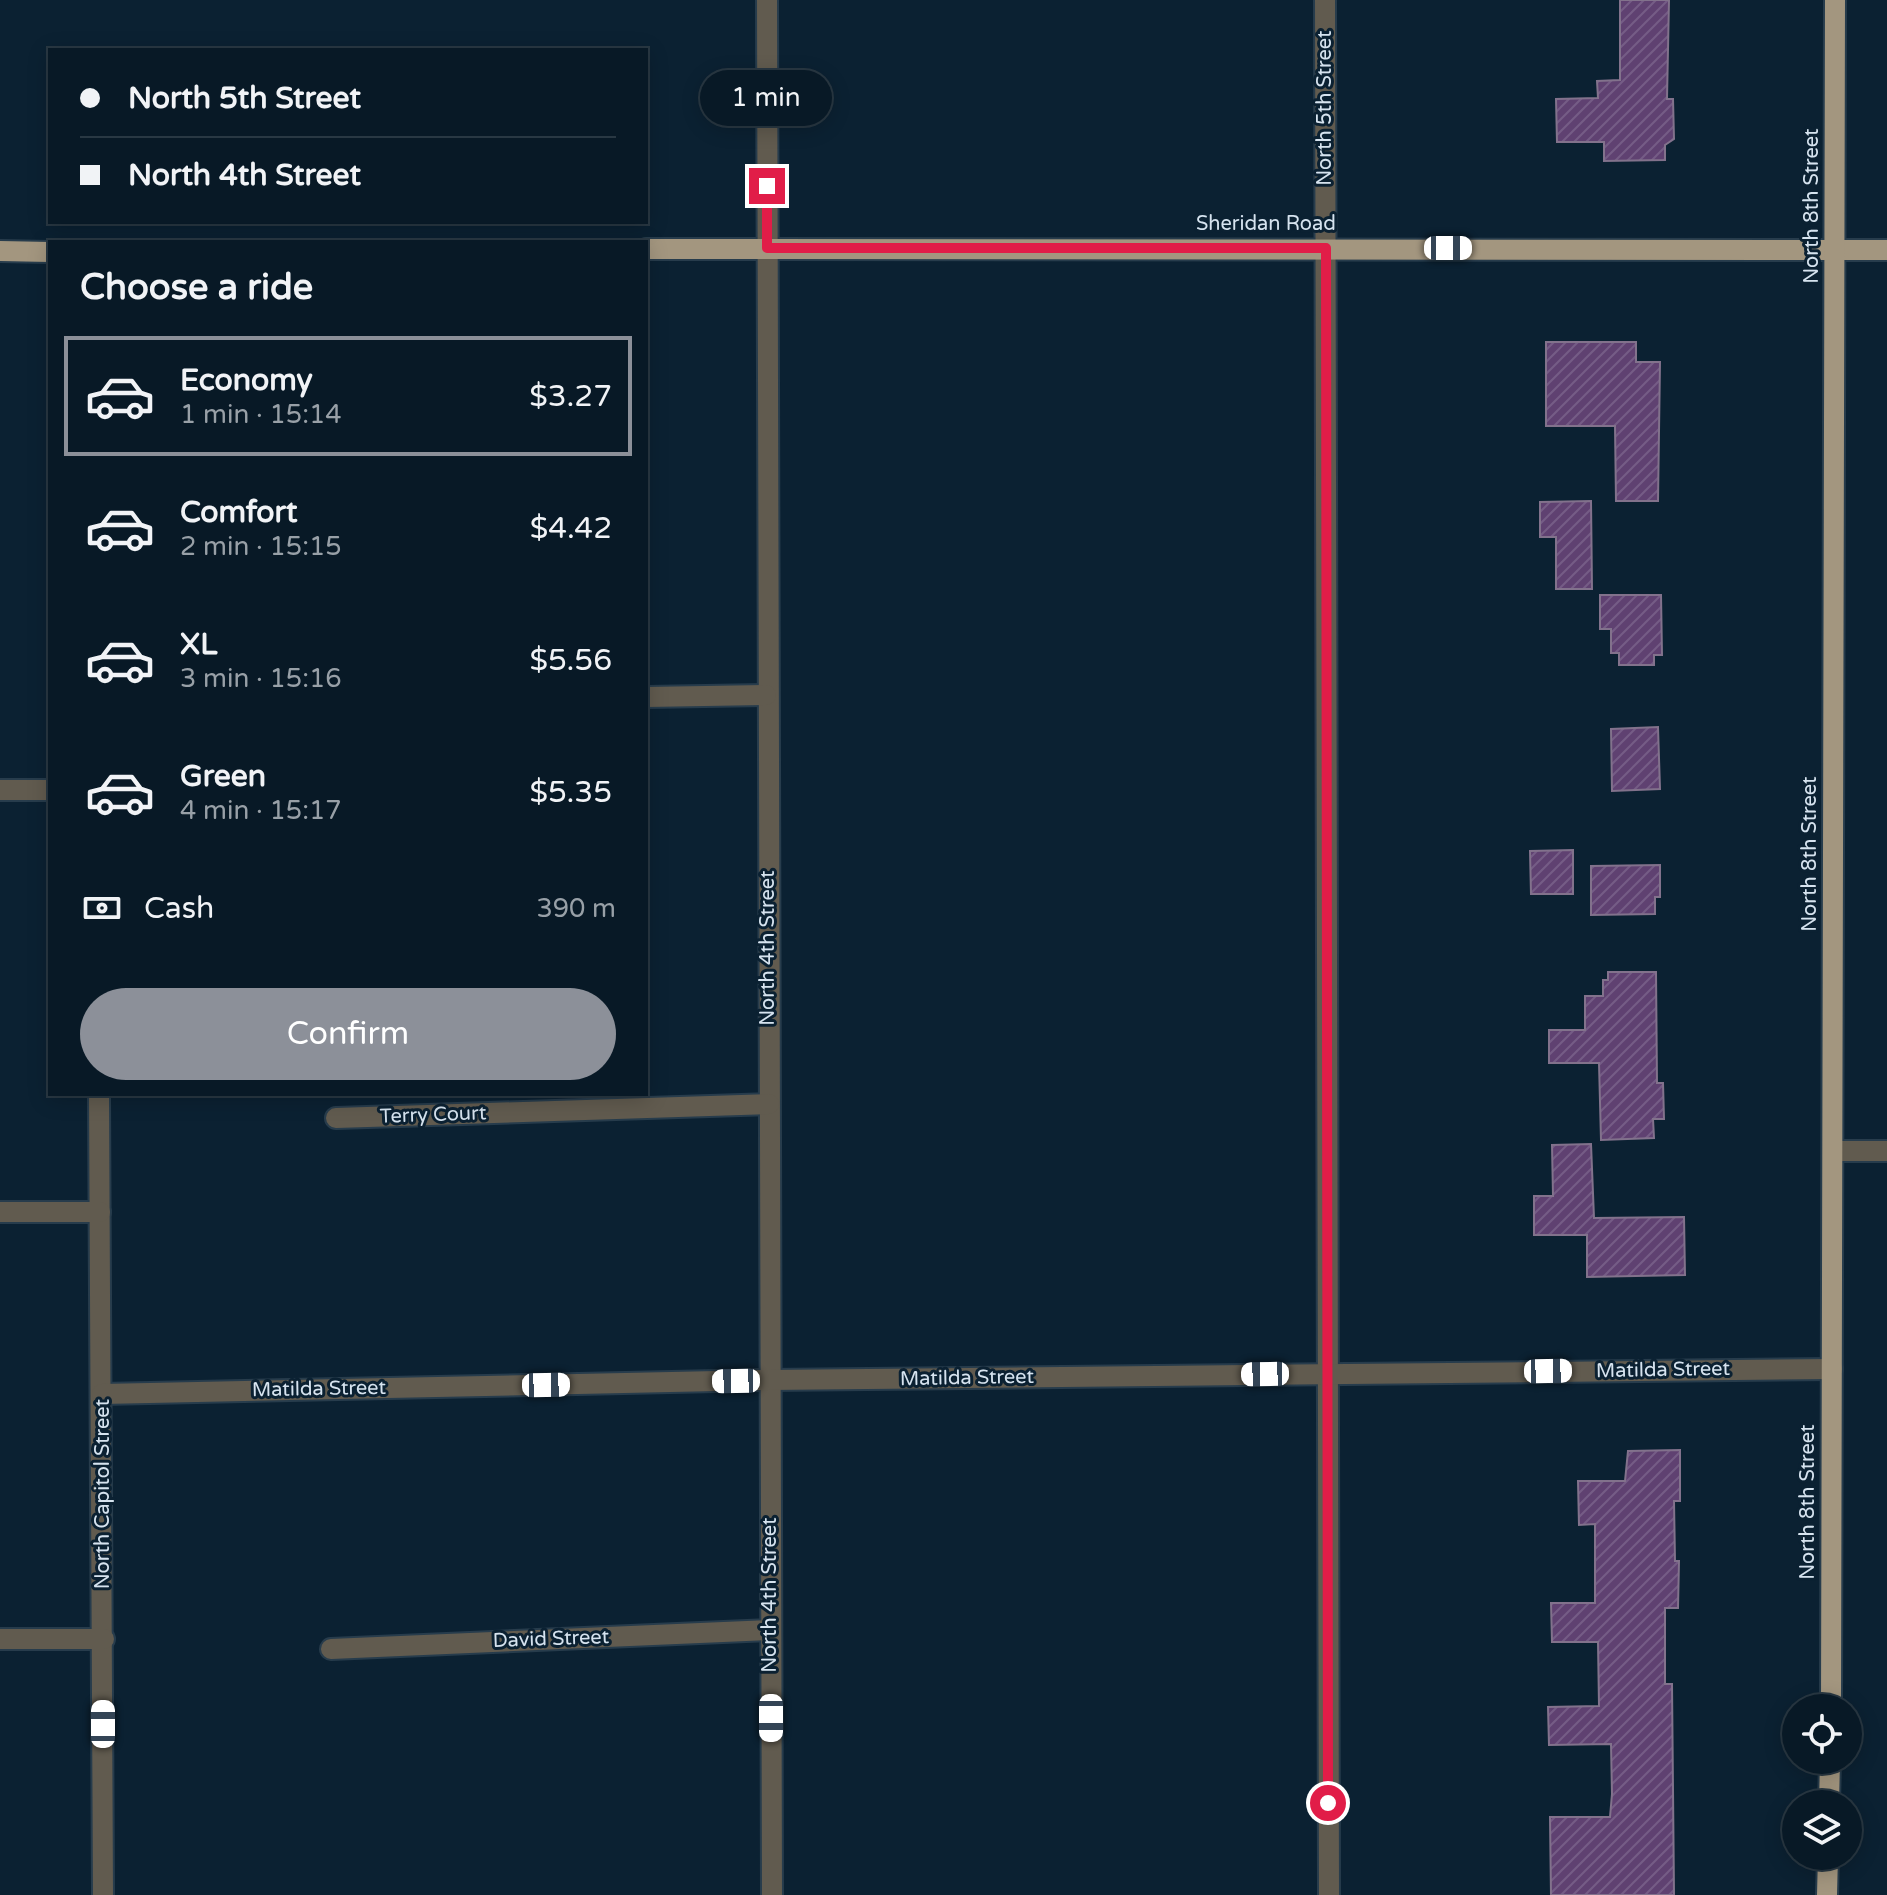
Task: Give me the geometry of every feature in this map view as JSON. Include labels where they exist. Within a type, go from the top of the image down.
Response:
[{"type":"main road","name":"North 8th Street","points":[[1831,1694],[1837,250],[1835,0]]},
{"type":"main road","name":"Sheridan Road","points":[[648,249],[1887,250]]},
{"type":"main road","points":[[0,251],[48,252]]},
{"type":"main road","points":[[1827,1895],[1828,1870]]},
{"type":"street","name":"North 4th Street","points":[[767,0],[766,695],[772,1895]]},
{"type":"street","name":"North 5th Street","points":[[1325,0],[1329,1895]]},
{"type":"street","points":[[648,697],[766,695]]},
{"type":"street","points":[[0,790],[48,790]]},
{"type":"street","name":"North Capitol Street","points":[[99,1096],[103,1895]]},
{"type":"street","name":"Terry Court","points":[[336,1118],[769,1104]]},
{"type":"street","points":[[1833,1151],[1887,1151]]},
{"type":"street","points":[[0,1212],[100,1212]]},
{"type":"street","name":"Matilda Street","points":[[102,1394],[768,1380],[1832,1369]]},
{"type":"street","name":"David Street","points":[[331,1649],[770,1630]]},
{"type":"street","points":[[0,1639],[104,1639]]},
{"type":"building","points":[[1620,0],[1669,0],[1667,99],[1673,99],[1674,139],[1665,145],[1665,160],[1604,161],[1604,142],[1557,142],[1556,99],[1598,98],[1597,81],[1620,80]]},
{"type":"building","points":[[1546,342],[1636,342],[1636,362],[1660,362],[1658,501],[1616,501],[1615,426],[1546,426]]},
{"type":"building","points":[[1591,501],[1592,589],[1556,589],[1556,537],[1540,537],[1540,502]]},
{"type":"building","points":[[1600,595],[1661,595],[1662,655],[1654,655],[1654,665],[1619,665],[1619,653],[1611,653],[1611,629],[1600,629]]},
{"type":"building","points":[[1658,727],[1660,789],[1612,791],[1611,729]]},
{"type":"building","points":[[1573,850],[1573,894],[1531,894],[1530,851]]},
{"type":"building","points":[[1660,865],[1660,897],[1655,897],[1655,914],[1591,915],[1591,866]]},
{"type":"building","points":[[1608,972],[1656,972],[1657,1083],[1663,1083],[1664,1119],[1653,1119],[1654,1138],[1601,1140],[1599,1063],[1549,1063],[1549,1030],[1585,1030],[1585,996],[1603,996],[1603,980],[1608,980]]},
{"type":"building","points":[[1591,1144],[1594,1218],[1684,1217],[1685,1275],[1587,1277],[1587,1235],[1534,1235],[1534,1196],[1553,1196],[1552,1145]]},
{"type":"building","points":[[1680,1450],[1680,1501],[1674,1501],[1675,1561],[1679,1561],[1678,1608],[1665,1608],[1665,1684],[1672,1684],[1674,1895],[1551,1895],[1550,1817],[1610,1817],[1612,1794],[1611,1744],[1549,1745],[1548,1707],[1599,1706],[1598,1642],[1552,1642],[1551,1603],[1595,1603],[1595,1524],[1579,1525],[1578,1481],[1625,1481],[1628,1451]]},
{"type":"route","points":[[767,186],[767,248],[1326,248],[1328,1803]]}]
